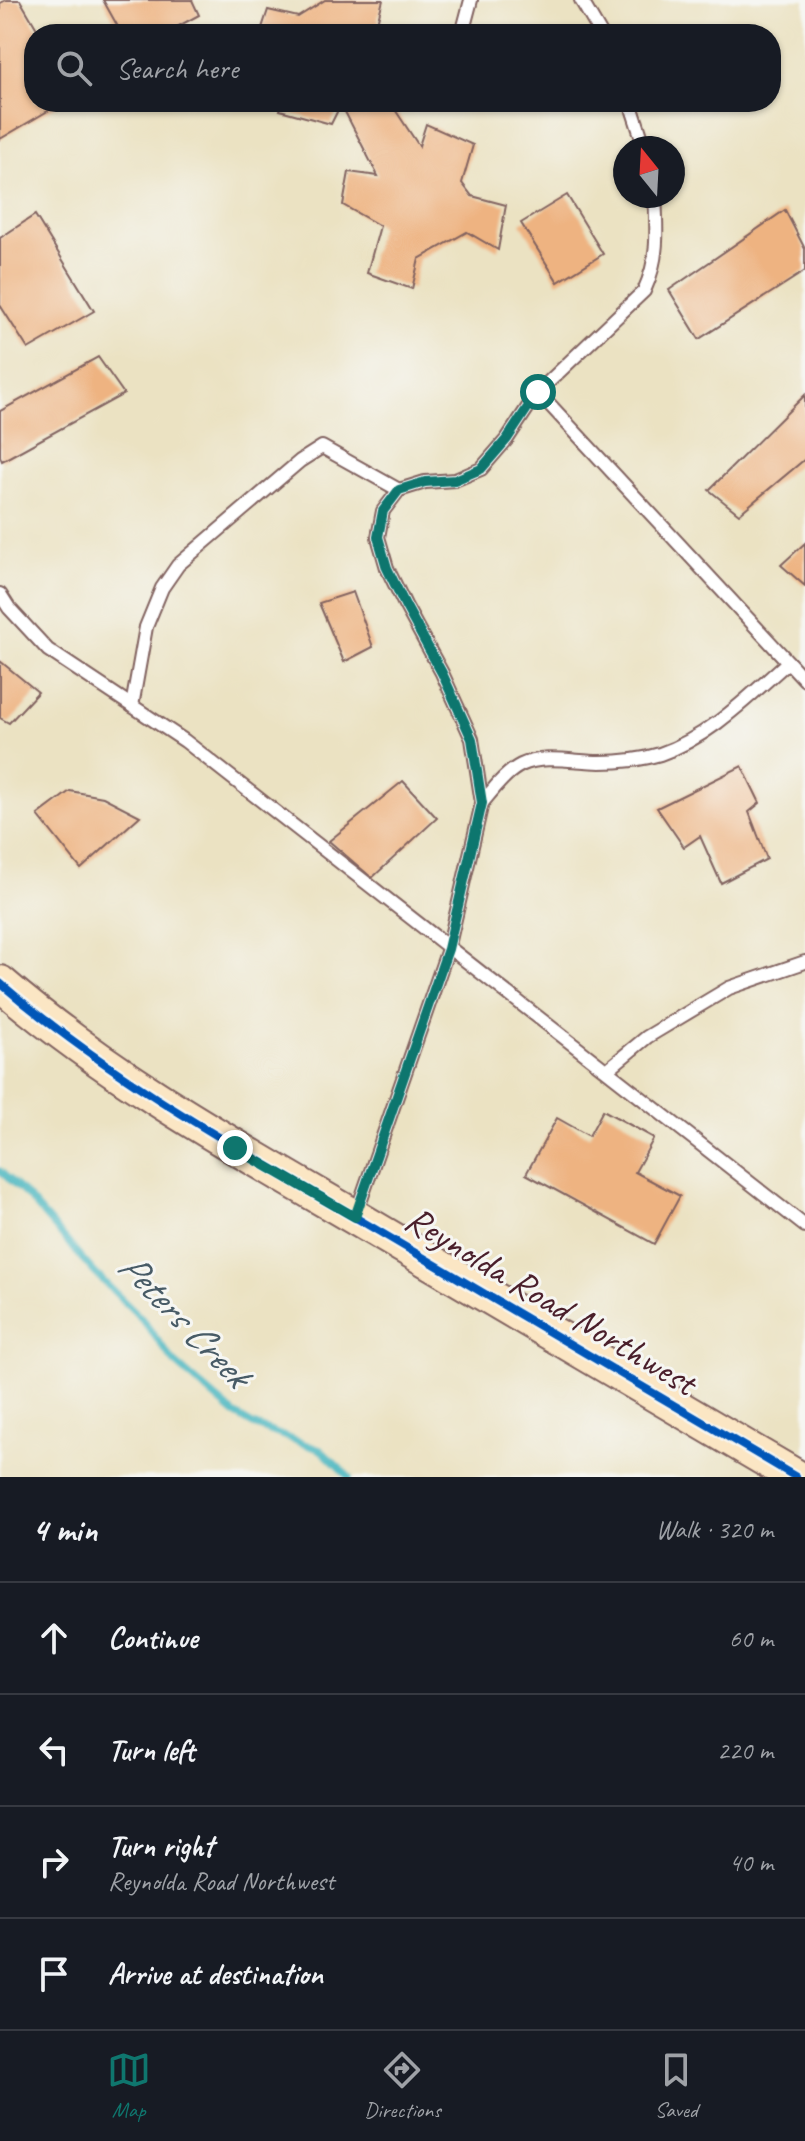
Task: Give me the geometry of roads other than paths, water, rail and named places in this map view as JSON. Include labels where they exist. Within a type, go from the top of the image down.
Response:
[{"type":"main road","name":"Reynolda Road Northwest","points":[[0,983],[110,1069],[235,1148],[796,1477]]},
{"type":"lane","points":[[465,24],[471,0]]},
{"type":"lane","points":[[581,0],[595,24]]},
{"type":"lane","points":[[633,112],[641,136]]},
{"type":"lane","points":[[355,1217],[448,949],[482,803],[472,739],[442,673],[393,581],[378,537],[383,511],[399,490],[425,482],[455,480],[481,469],[507,439],[538,392],[644,291],[654,271],[656,208]]},
{"type":"lane","points":[[538,392],[805,680]]},
{"type":"lane","points":[[132,706],[146,627],[162,588],[178,565],[300,461],[322,447],[399,490]]},
{"type":"lane","points":[[0,594],[48,650],[185,741],[805,1226]]},
{"type":"lane","points":[[482,803],[502,779],[522,764],[549,759],[601,762],[661,754],[724,718],[788,662]]},
{"type":"lane","points":[[607,1070],[647,1037],[729,988],[805,962]]},
{"type":"waterway","name":"Peters Creek","points":[[0,1171],[142,1319],[174,1362],[234,1414],[253,1425],[321,1450],[349,1477]]}]
